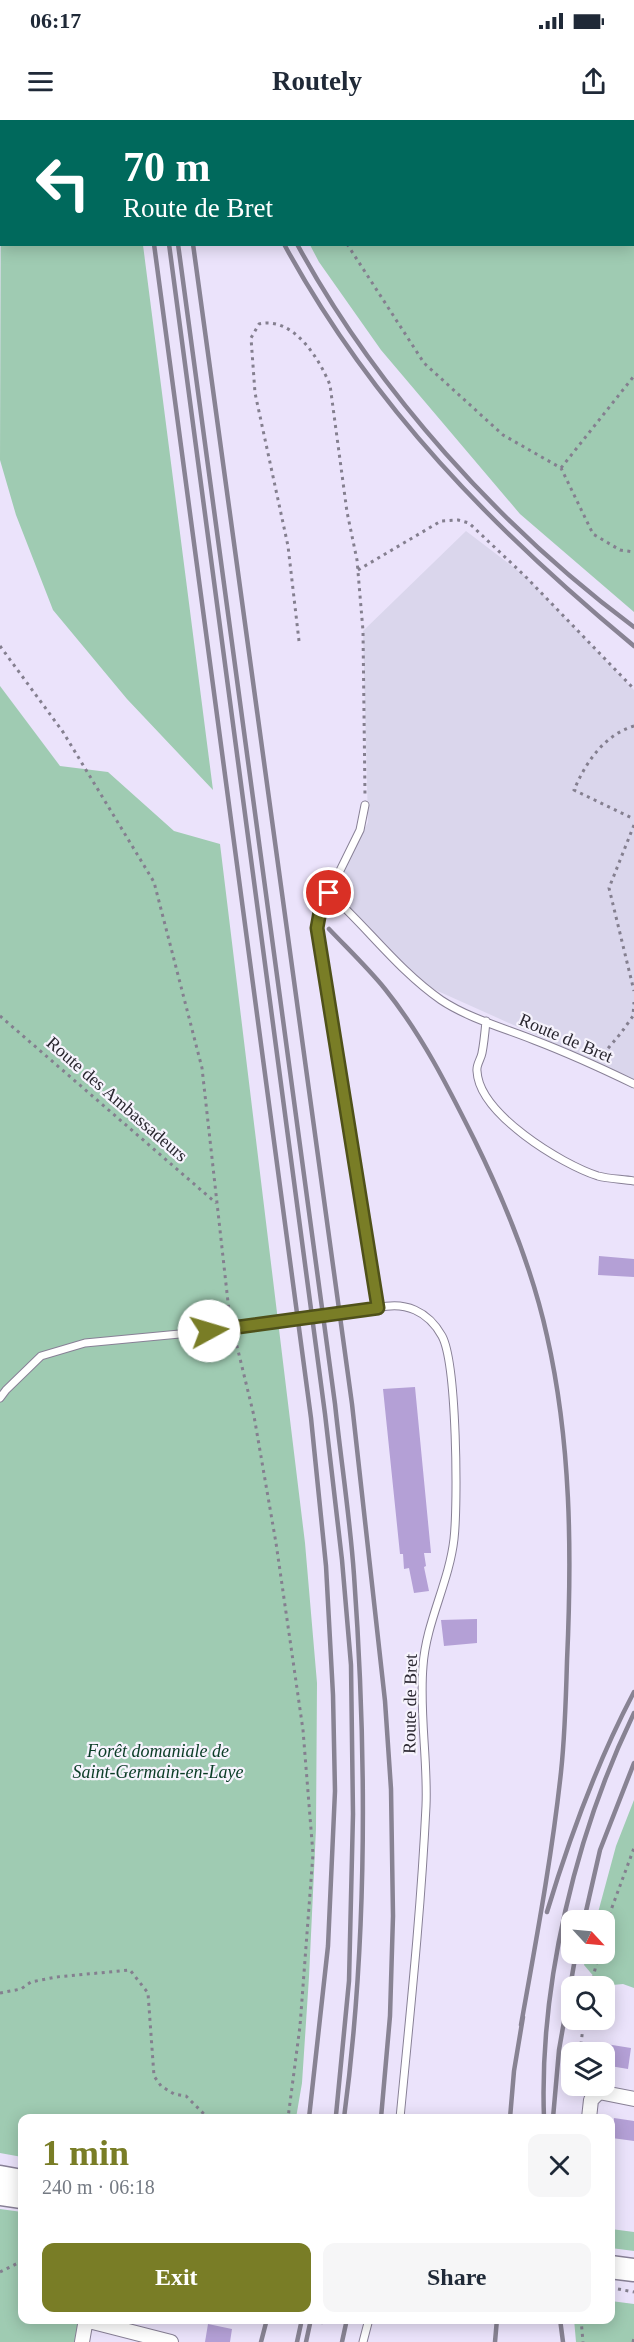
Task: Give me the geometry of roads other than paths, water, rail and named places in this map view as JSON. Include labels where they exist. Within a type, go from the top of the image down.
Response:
[{"type":"main road","points":[[0,2177],[18,2180]]},
{"type":"main road","points":[[0,2194],[18,2196]]},
{"type":"main road","points":[[615,2267],[634,2270]]},
{"type":"main road","points":[[615,2281],[634,2283]]},
{"type":"street","points":[[589,2114],[591,2100],[599,2092],[634,2099]]},
{"type":"street","points":[[82,2342],[85,2324]]},
{"type":"street","points":[[101,2324],[171,2342]]},
{"type":"lane","points":[[365,806],[360,830],[321,906],[317,928],[378,1308]]},
{"type":"lane","name":"Route de Bret","points":[[329,893],[352,914],[389,956],[419,984],[444,1002],[567,1053],[634,1084]]},
{"type":"lane","points":[[486,1021],[482,1054],[476,1070],[483,1090],[499,1113],[525,1136],[561,1160],[599,1176],[634,1181]]},
{"type":"lane","name":"Route de Bret","points":[[0,1398],[41,1356],[85,1343],[232,1329],[392,1304],[413,1308],[429,1319],[443,1338],[451,1370],[454,1538],[449,1568],[427,1637],[423,1666],[426,1804],[414,1976],[400,2114]]},
{"type":"lane","points":[[363,2342],[368,2324]]},
{"type":"railway","points":[[154,246],[311,1418],[326,1566],[333,1695],[335,1791],[328,1946],[309,2114]]},
{"type":"railway","points":[[169,246],[325,1414],[342,1560],[351,1665],[353,1814],[349,1981],[336,2114]]},
{"type":"railway","points":[[178,246],[335,1404],[352,1554],[361,1711],[363,1847],[358,1983],[344,2114]]},
{"type":"railway","points":[[193,246],[352,1404],[385,1701],[391,1789],[393,1916],[390,2016],[381,2114]]},
{"type":"railway","points":[[285,246],[356,359],[440,462],[485,511],[533,557],[634,646]]},
{"type":"railway","points":[[298,246],[329,299],[365,352],[446,454],[536,546],[634,627]]},
{"type":"railway","points":[[329,929],[385,989],[411,1025],[434,1062],[464,1120],[496,1187],[534,1285],[555,1376],[568,1497],[569,1620],[565,1716],[553,1835],[521,2025]]},
{"type":"railway","points":[[547,1912],[585,1800],[634,1692]]},
{"type":"railway","points":[[544,2114],[544,2067],[548,2015],[565,1911],[595,1808],[613,1759],[634,1713]]},
{"type":"railway","points":[[586,1910],[600,1850],[634,1763]]},
{"type":"railway","points":[[553,2114],[559,2050],[574,1964]]},
{"type":"railway","points":[[510,2114],[514,2071],[523,2017]]},
{"type":"railway","points":[[261,2342],[266,2324]]},
{"type":"railway","points":[[297,2342],[301,2324]]},
{"type":"railway","points":[[306,2342],[310,2324]]},
{"type":"railway","points":[[342,2342],[346,2324]]},
{"type":"railway","points":[[495,2342],[497,2324]]},
{"type":"railway","points":[[561,2324],[563,2342]]},
{"type":"park label","name":"Forêt domaniale de Saint-Germain-en-Laye","points":[[158,1761]]}]
